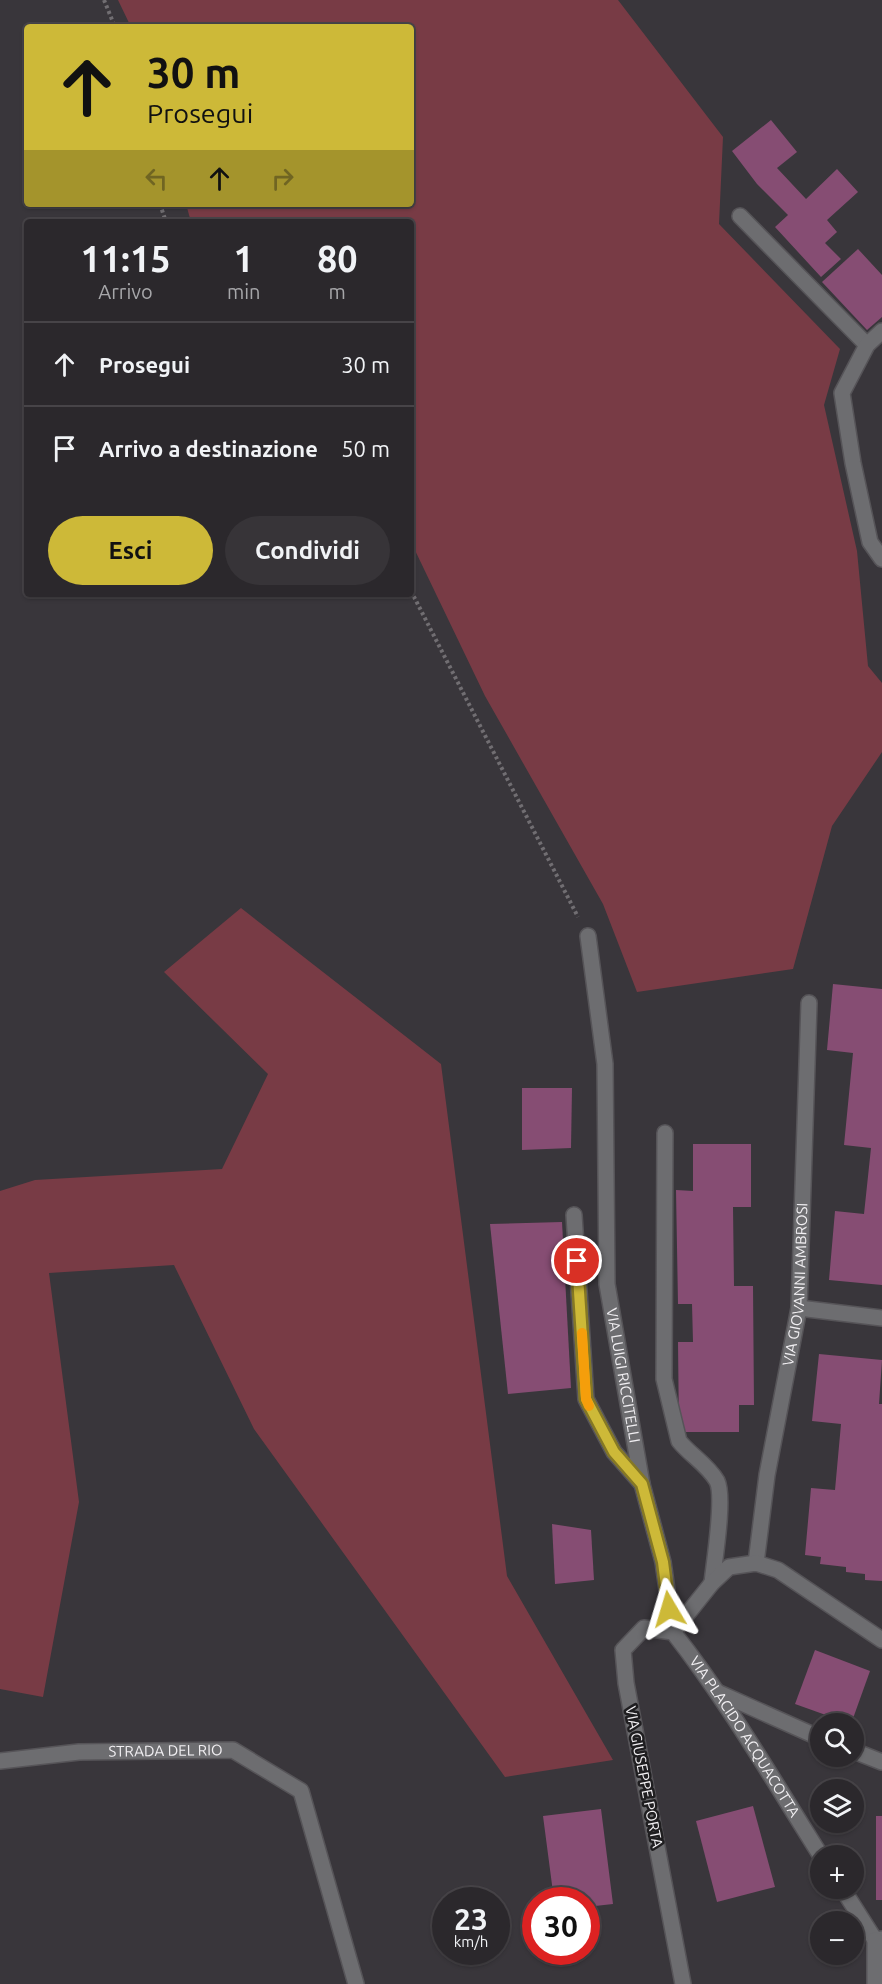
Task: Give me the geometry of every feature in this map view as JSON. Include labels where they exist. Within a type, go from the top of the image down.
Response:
[{"type":"street","points":[[740,216],[867,345]]},
{"type":"street","points":[[882,331],[867,345],[842,393],[853,463],[870,542],[882,559]]},
{"type":"street","name":"VIA LUIGI RICCITELLI","points":[[588,936],[605,1064],[607,1284],[642,1484],[663,1562],[673,1632]]},
{"type":"street","name":"VIA GIOVANNI AMBROSI","points":[[756,1563],[767,1475],[799,1308],[809,1003]]},
{"type":"street","points":[[665,1133],[664,1379],[679,1441],[685,1449],[696,1456],[718,1483],[720,1509],[712,1583]]},
{"type":"street","points":[[574,1215],[586,1399],[614,1452],[642,1484]]},
{"type":"street","points":[[799,1308],[882,1318]]},
{"type":"street","points":[[673,1632],[712,1583],[729,1567],[756,1563],[778,1570],[882,1640]]},
{"type":"street","name":"VIA GIUSEPPE PORTA","points":[[673,1632],[644,1628],[623,1650],[626,1683],[683,1984]]},
{"type":"street","name":"VIA PLACIDO ACQUACOTTA","points":[[673,1632],[717,1692],[814,1845]]},
{"type":"street","points":[[717,1692],[810,1734]]},
{"type":"street","name":"STRADA DEL RIO","points":[[0,1761],[79,1752],[233,1750],[301,1791],[356,1984]]},
{"type":"street","points":[[864,1755],[882,1762]]},
{"type":"street","points":[[850,1899],[878,1939],[875,1984]]},
{"type":"path","points":[[104,0],[114,24]]},
{"type":"path","points":[[414,597],[588,936]]},
{"type":"shaded area","points":[[118,0],[618,0],[723,137],[719,224],[840,349],[824,405],[857,551],[868,666],[882,683],[882,752],[832,826],[793,969],[637,992],[603,904],[485,696],[414,548],[414,219],[190,219],[187,207],[414,207],[414,24],[130,24]]},
{"type":"shaded area","points":[[241,908],[441,1064],[507,1576],[613,1760],[505,1777],[254,1429],[174,1265],[49,1273],[79,1502],[43,1697],[0,1689],[0,1191],[35,1180],[222,1169],[268,1074],[164,972]]},
{"type":"building","points":[[771,120],[797,152],[777,168],[806,199],[837,169],[858,192],[827,220],[837,232],[825,243],[841,259],[821,277],[775,227],[788,215],[757,184],[732,151]]},
{"type":"building","points":[[858,249],[882,275],[882,317],[867,330],[822,282]]},
{"type":"building","points":[[833,984],[882,989],[882,1285],[829,1280],[835,1211],[864,1214],[871,1148],[844,1145],[853,1053],[827,1050]]},
{"type":"building","points":[[522,1088],[572,1088],[571,1148],[522,1150]]},
{"type":"building","points":[[693,1144],[751,1144],[751,1207],[733,1207],[734,1286],[753,1286],[754,1405],[739,1405],[739,1432],[679,1432],[678,1342],[693,1342],[692,1304],[678,1304],[676,1190],[693,1191]]},
{"type":"building","points":[[562,1222],[571,1388],[508,1394],[490,1224]]},
{"type":"building","points":[[819,1354],[882,1360],[879,1404],[882,1404],[882,1581],[865,1580],[865,1574],[846,1572],[846,1567],[820,1564],[821,1557],[805,1555],[811,1488],[835,1490],[841,1424],[812,1421]]},
{"type":"building","points":[[552,1524],[591,1530],[594,1580],[555,1584]]},
{"type":"building","points":[[815,1650],[870,1671],[855,1713],[820,1713],[795,1704]]},
{"type":"building","points":[[753,1806],[775,1887],[717,1902],[696,1821]]},
{"type":"building","points":[[601,1809],[613,1904],[600,1905],[600,1887],[552,1887],[543,1816]]},
{"type":"building","points":[[876,1816],[882,1816],[882,1900],[876,1900]]},
{"type":"slow traffic","points":[[582,1333],[586,1399],[589,1406]]},
{"type":"route","points":[[577,1261],[586,1399],[614,1452],[642,1484],[663,1562],[669,1609]]}]
